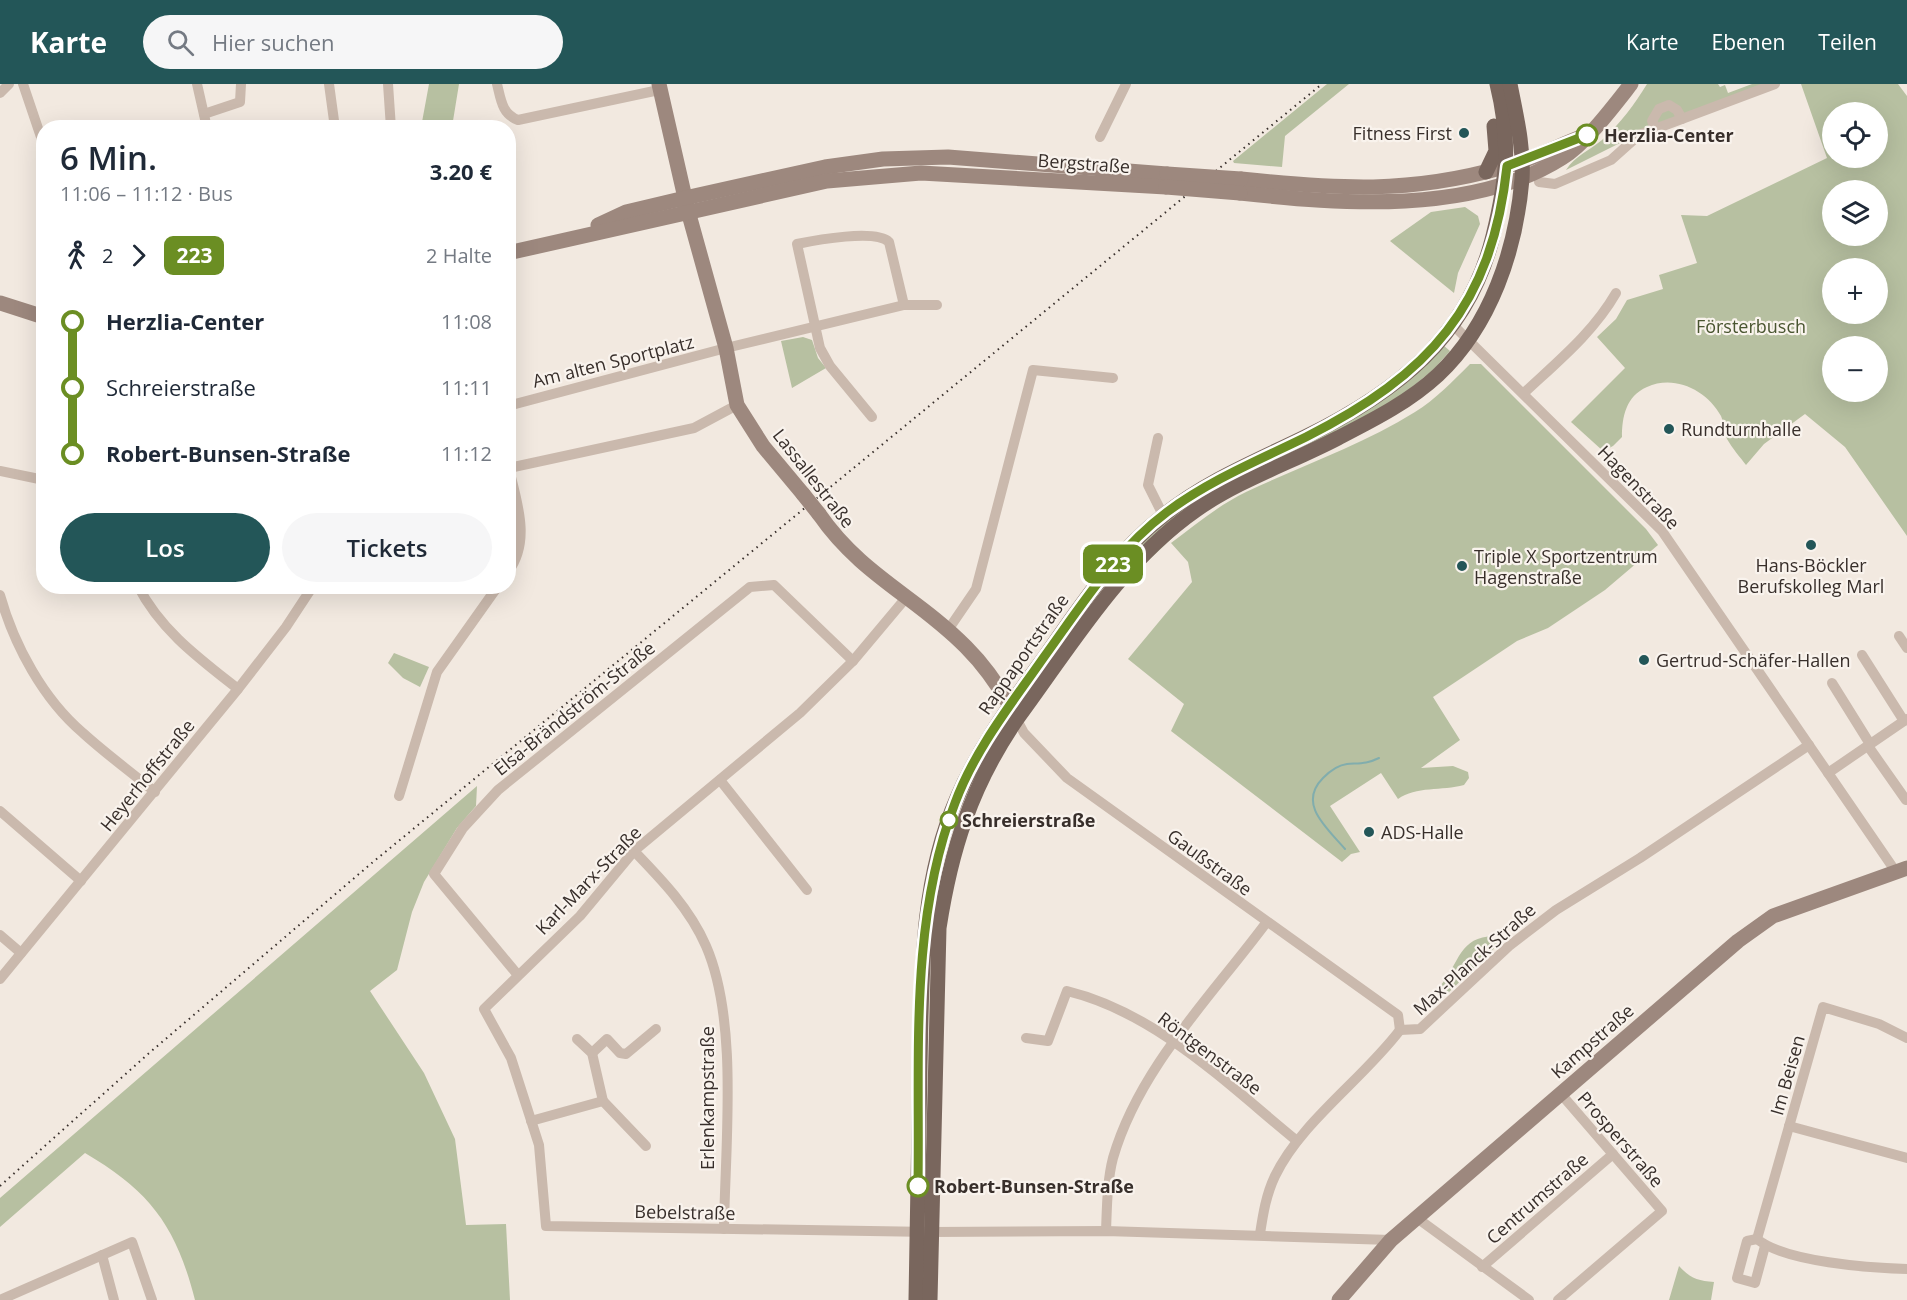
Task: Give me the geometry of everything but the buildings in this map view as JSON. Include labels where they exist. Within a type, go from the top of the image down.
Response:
[{"type":"main road","points":[[1486,172],[1496,151],[1488,84]]},
{"type":"main road","points":[[1497,84],[1514,163]]},
{"type":"main road","points":[[1510,84],[1520,140],[1514,163]]},
{"type":"main road","name":"Rappaportstraße","points":[[930,1300],[924,1231],[921,959],[932,874],[956,799],[993,729],[1013,713],[1126,572],[1159,538],[1198,508],[1389,410],[1440,373],[1481,319],[1504,267],[1514,234],[1522,177],[1514,163]]},
{"type":"main road","name":"Rappaportstraße","points":[[1013,713],[1093,589],[1130,546],[1163,516],[1211,483],[1359,408],[1415,368],[1454,326],[1467,305],[1485,263],[1505,183],[1514,163]]},
{"type":"main road","name":"Rappaportstraße","points":[[916,1300],[924,1231]]},
{"type":"street","points":[[0,93],[9,84]]},
{"type":"street","points":[[23,84],[36,122]]},
{"type":"street","points":[[197,84],[205,120]]},
{"type":"street","points":[[204,114],[240,102],[241,84]]},
{"type":"street","points":[[329,84],[334,120]]},
{"type":"street","points":[[388,84],[390,120]]},
{"type":"street","points":[[497,84],[503,108],[510,117],[518,120],[659,87]]},
{"type":"street","points":[[1100,137],[1126,84]]},
{"type":"street","name":"Bergstraße","points":[[1240,186],[1353,203],[1418,200],[1505,183],[1564,158],[1587,135],[1630,84]]},
{"type":"street","points":[[1539,182],[1555,184],[1611,160],[1639,135],[1775,84]]},
{"type":"street","name":"Lassallestraße","points":[[659,87],[687,204],[726,348],[737,405],[764,446],[836,538],[856,559],[948,630],[996,681],[1013,713]]},
{"type":"street","points":[[1656,129],[1652,121],[1659,110],[1669,105],[1677,110],[1682,119]]},
{"type":"street","name":"Bergstraße","points":[[516,251],[568,239],[626,212],[827,181],[921,173],[1167,180],[1240,186],[1354,189],[1416,186],[1486,172],[1587,135]]},
{"type":"street","points":[[872,417],[830,366],[820,348],[797,243],[871,236],[884,237],[889,242],[904,305]]},
{"type":"street","points":[[1524,393],[1593,327],[1616,293]]},
{"type":"street","points":[[0,303],[36,314]]},
{"type":"street","name":"Am alten Sportplatz","points":[[516,404],[726,348],[817,328],[904,305],[937,305]]},
{"type":"street","name":"Hagenstraße","points":[[1454,326],[1662,531],[1828,773],[1901,870]]},
{"type":"street","points":[[948,630],[976,589],[1033,370],[1113,378]]},
{"type":"street","points":[[516,465],[694,428],[737,405]]},
{"type":"street","points":[[1158,438],[1148,485],[1163,516]]},
{"type":"street","points":[[0,471],[36,478]]},
{"type":"street","points":[[516,500],[523,534],[516,561]]},
{"type":"street","name":"Elsa-Brändström-Straße","points":[[517,974],[434,874],[463,828],[498,790],[750,587],[774,585],[853,661]]},
{"type":"street","points":[[143,594],[159,620],[185,648],[238,689]]},
{"type":"street","name":"Heyerhoffstraße","points":[[0,979],[238,689],[286,627],[308,594]]},
{"type":"street","points":[[399,796],[436,672],[492,594]]},
{"type":"street","points":[[0,595],[18,642],[44,688],[81,732],[155,792]]},
{"type":"street","name":"Karl-Marx-Straße","points":[[484,1008],[580,916],[634,851],[800,713],[853,661],[905,599]]},
{"type":"street","points":[[1899,636],[1907,648]]},
{"type":"street","points":[[1828,773],[1905,724],[1863,655]]},
{"type":"street","points":[[1832,683],[1869,745],[1906,800]]},
{"type":"street","name":"Gaußstraße","points":[[1013,713],[1024,733],[1067,778],[1266,923],[1398,1015],[1400,1030]]},
{"type":"street","name":"Max-Planck-Straße","points":[[1260,1234],[1264,1206],[1275,1176],[1297,1141],[1386,1049],[1400,1030],[1420,1029],[1509,946],[1556,910],[1640,858],[1809,745]]},
{"type":"street","points":[[720,780],[807,890]]},
{"type":"street","points":[[0,811],[81,881]]},
{"type":"street","name":"Erlenkampstraße","points":[[634,851],[676,895],[706,946],[722,999],[727,1056],[724,1228]]},
{"type":"street","name":"Kampstraße","points":[[1340,1300],[1391,1240],[1738,941],[1773,916],[1901,870]]},
{"type":"street","points":[[1106,1231],[1113,1158],[1134,1103],[1174,1041],[1266,923]]},
{"type":"street","points":[[0,935],[21,953]]},
{"type":"street","name":"Röntgenstraße","points":[[1026,1038],[1048,1041],[1067,991],[1089,996],[1131,1016],[1174,1041],[1297,1141]]},
{"type":"street","name":"Im Beisen","points":[[1907,1038],[1879,1024],[1823,1007],[1789,1126],[1761,1242],[1817,1260],[1907,1269]]},
{"type":"street","name":"Bebelstraße","points":[[484,1008],[511,1058],[539,1145],[546,1226],[924,1231]]},
{"type":"street","points":[[592,1053],[607,1039],[620,1053],[626,1054],[656,1029]]},
{"type":"street","points":[[577,1039],[592,1053],[603,1101],[646,1146]]},
{"type":"street","name":"Prosperstraße","points":[[1558,1300],[1662,1211],[1561,1094]]},
{"type":"street","points":[[531,1121],[603,1101]]},
{"type":"street","points":[[1789,1126],[1907,1158]]},
{"type":"street","name":"Centrumstraße","points":[[1482,1267],[1613,1154]]},
{"type":"street","points":[[1417,1218],[1529,1300]]},
{"type":"street","points":[[924,1231],[1106,1231],[1260,1234],[1391,1240]]},
{"type":"street","points":[[0,1300],[132,1242],[153,1300]]},
{"type":"street","points":[[102,1255],[114,1300]]},
{"type":"green space","points":[[429,84],[459,84],[453,120],[422,120]]},
{"type":"green space","points":[[1327,84],[1349,84],[1285,136],[1282,167],[1234,163],[1233,161]]},
{"type":"green space","points":[[1647,84],[1718,84],[1720,87],[1725,85],[1728,93],[1752,84],[1772,84],[1638,134],[1566,170],[1615,127]]},
{"type":"green space","name":"Försterbusch","points":[[1801,84],[1898,84],[1907,96],[1907,536],[1845,447],[1805,414],[1764,444],[1746,465],[1727,439],[1721,416],[1715,407],[1699,392],[1679,384],[1657,383],[1634,396],[1624,415],[1622,437],[1613,446],[1603,451],[1571,422],[1625,368],[1597,337],[1616,319],[1627,300],[1663,289],[1659,275],[1697,263],[1681,215],[1707,216],[1822,160],[1822,168],[1888,168],[1888,102],[1822,102],[1822,144]]},
{"type":"green space","points":[[1465,207],[1478,216],[1480,224],[1458,273],[1454,293],[1390,241],[1431,212]]},
{"type":"green space","points":[[803,337],[812,340],[818,358],[826,368],[792,388],[781,341]]},
{"type":"green space","points":[[1443,345],[1450,351],[1433,370],[1391,404],[1226,487],[1072,633],[1123,561],[1183,507],[1347,421]]},
{"type":"green space","name":"Triple X Sportzentrum Hagenstraße","points":[[1470,364],[1481,364],[1646,529],[1658,545],[1605,590],[1548,628],[1517,641],[1433,697],[1460,740],[1421,768],[1453,766],[1468,772],[1469,778],[1464,785],[1421,790],[1398,799],[1381,773],[1330,806],[1360,852],[1351,854],[1342,862],[1171,731],[1184,704],[1128,659],[1192,582],[1188,562],[1171,543],[1236,497],[1395,424],[1437,396]]},
{"type":"green space","points":[[394,653],[429,667],[420,687],[403,678],[388,663]]},
{"type":"green space","points":[[477,786],[476,806],[457,828],[424,882],[412,912],[397,970],[370,991],[424,1073],[455,1139],[466,1225],[506,1224],[510,1300],[195,1300],[179,1251],[157,1213],[127,1182],[85,1153],[0,1227],[0,1198]]},
{"type":"green space","points":[[1494,936],[1502,941],[1448,993],[1441,985],[1462,952],[1482,937]]},
{"type":"green space","points":[[1679,1266],[1695,1278],[1714,1282],[1711,1300],[1669,1300]]},
{"type":"waterway","points":[[1345,849],[1318,815],[1313,797],[1316,788],[1325,776],[1337,767],[1379,758]]},
{"type":"railway","points":[[0,1186],[148,1054],[373,862],[1322,84]]},
{"type":"bus line","name":"223","points":[[918,1186],[921,959],[932,874],[956,799],[993,729],[1093,589],[1126,550],[1163,516],[1211,483],[1359,408],[1415,368],[1454,326],[1476,287],[1490,248],[1503,198],[1507,166],[1587,135]]},
{"type":"place","name":"Fitness First","points":[[1464,133]]},
{"type":"place","name":"Herzlia-Center","points":[[1587,135]]},
{"type":"place","name":"Rundturnhalle","points":[[1669,429]]},
{"type":"place","name":"Hans-Böckler Berufskolleg Marl","points":[[1811,545]]},
{"type":"place","name":"Triple X Sportzentrum Hagenstraße","points":[[1462,566]]},
{"type":"place","name":"Gertrud-Schäfer-Hallen","points":[[1644,660]]},
{"type":"place","name":"Schreierstraße","points":[[949,820]]},
{"type":"place","name":"ADS-Halle","points":[[1369,832]]},
{"type":"place","name":"Robert-Bunsen-Straße","points":[[918,1186]]}]
